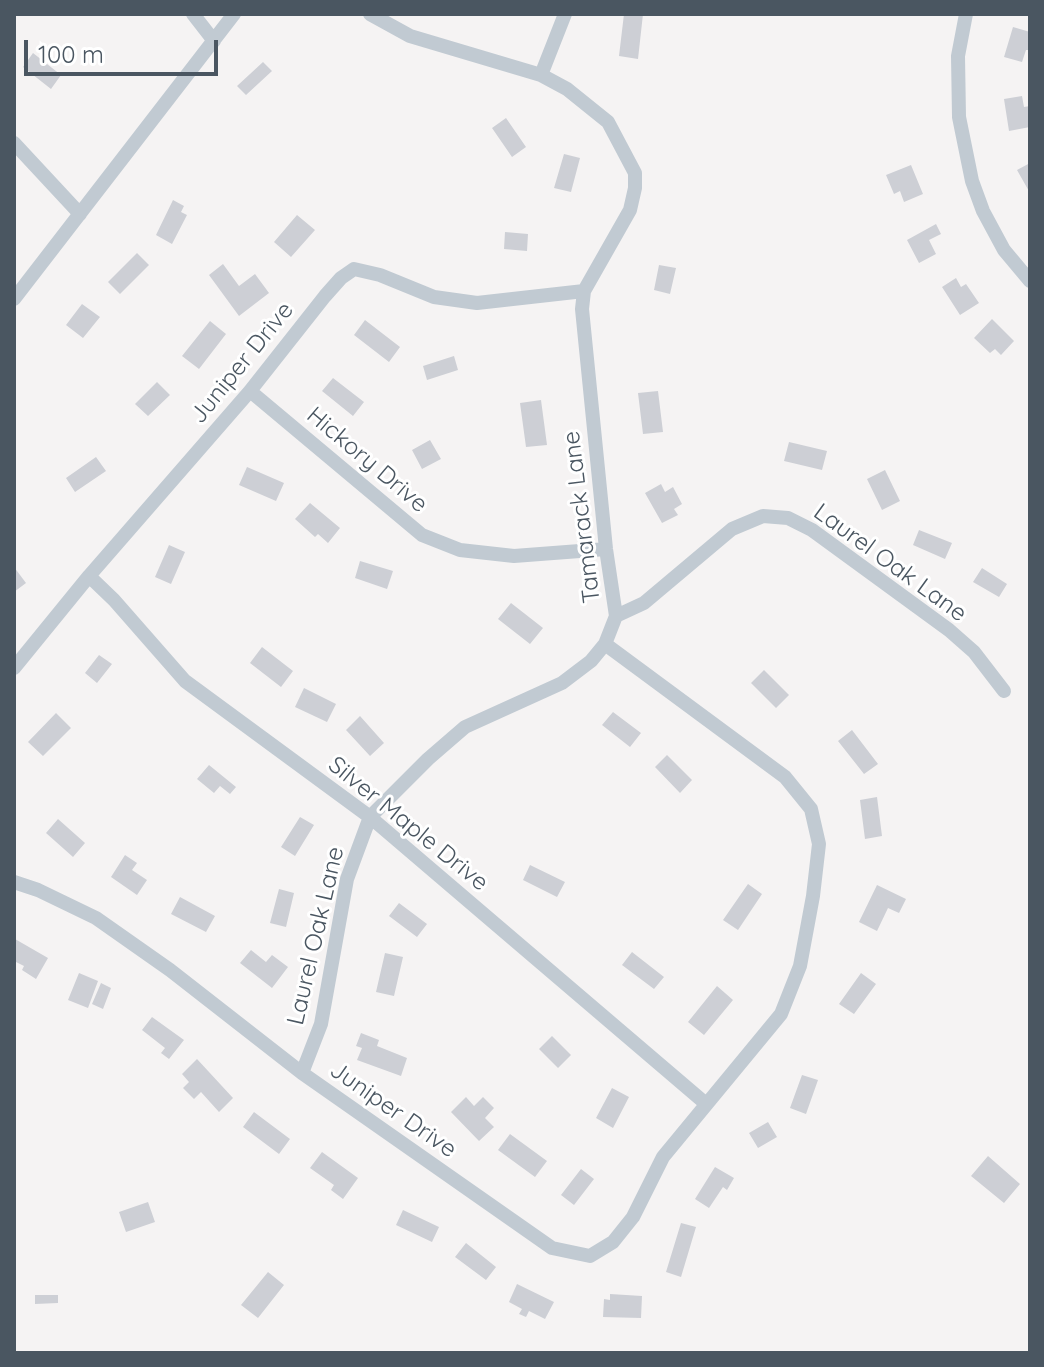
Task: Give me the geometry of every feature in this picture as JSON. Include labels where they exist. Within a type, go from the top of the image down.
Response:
[{"type":"street","points":[[193,14],[214,41]]},
{"type":"street","points":[[14,299],[234,14]]},
{"type":"street","name":"Tamarack Lane","points":[[370,14],[410,36],[541,75],[567,89],[608,122],[635,173],[630,210],[584,291],[582,309],[606,549],[616,616],[605,644]]},
{"type":"street","points":[[541,75],[565,14]]},
{"type":"street","points":[[966,14],[958,56],[959,117],[972,181],[983,211],[1004,250],[1030,281]]},
{"type":"street","points":[[14,143],[80,214]]},
{"type":"street","name":"Juniper Drive","points":[[14,668],[89,576],[250,391],[325,296],[354,269],[380,275],[434,297],[477,303],[584,291]]},
{"type":"street","name":"Hickory Drive","points":[[250,391],[422,535],[460,550],[514,556],[606,549]]},
{"type":"street","name":"Laurel Oak Lane","points":[[616,616],[644,603],[732,529],[763,516],[788,518],[812,530],[949,630],[974,652],[1004,691]]},
{"type":"street","name":"Silver Maple Drive","points":[[89,576],[185,681],[370,817],[705,1103]]},
{"type":"street","points":[[605,644],[785,777],[811,809],[819,844],[800,966],[781,1014],[705,1103]]},
{"type":"street","name":"Laurel Oak Lane","points":[[302,1073],[321,1024],[347,879],[370,817],[465,727],[562,683],[591,661],[605,644]]},
{"type":"street","name":"Juniper Drive","points":[[14,882],[96,918],[170,970],[302,1073],[552,1248],[590,1256],[613,1242],[633,1217],[663,1157],[705,1103]]},
{"type":"building","points":[[624,14],[643,14],[638,59],[619,56]]},
{"type":"building","points":[[1013,27],[1030,32],[1030,50],[1026,50],[1022,62],[1004,57]]},
{"type":"building","points":[[33,53],[61,75],[51,89],[23,67]]},
{"type":"building","points":[[263,62],[272,71],[246,95],[237,86]]},
{"type":"building","points":[[1022,96],[1024,107],[1030,106],[1030,127],[1009,131],[1004,99]]},
{"type":"building","points":[[506,118],[526,147],[512,157],[492,128]]},
{"type":"building","points":[[564,154],[580,158],[571,192],[554,188]]},
{"type":"building","points":[[1030,163],[1030,193],[1017,170]]},
{"type":"building","points":[[911,165],[923,194],[904,202],[900,191],[894,194],[886,175]]},
{"type":"building","points":[[173,200],[184,206],[181,212],[187,215],[172,244],[156,235]]},
{"type":"building","points":[[297,215],[315,230],[291,257],[274,242]]},
{"type":"building","points":[[936,224],[941,234],[929,240],[936,254],[919,263],[907,240]]},
{"type":"building","points":[[505,232],[528,234],[527,251],[504,249]]},
{"type":"building","points":[[137,253],[149,265],[120,294],[108,282]]},
{"type":"building","points":[[223,264],[239,286],[255,274],[269,293],[239,316],[209,275]]},
{"type":"building","points":[[659,265],[676,268],[670,294],[654,290]]},
{"type":"building","points":[[956,278],[961,287],[966,284],[979,303],[960,315],[942,287]]},
{"type":"building","points":[[82,304],[100,317],[83,338],[66,325]]},
{"type":"building","points":[[992,319],[1014,341],[1001,355],[995,349],[990,353],[974,338]]},
{"type":"building","points":[[365,320],[400,347],[389,362],[354,335]]},
{"type":"building","points":[[210,321],[226,334],[199,369],[182,356]]},
{"type":"building","points":[[454,356],[458,370],[427,380],[423,366]]},
{"type":"building","points":[[333,378],[364,402],[353,416],[322,391]]},
{"type":"building","points":[[157,382],[170,395],[148,416],[135,404]]},
{"type":"building","points":[[658,391],[663,432],[643,434],[638,393]]},
{"type":"building","points":[[541,400],[547,445],[526,447],[520,403]]},
{"type":"building","points":[[430,440],[441,459],[422,469],[412,450]]},
{"type":"building","points":[[789,442],[827,451],[822,470],[784,461]]},
{"type":"building","points":[[96,457],[106,471],[75,492],[66,478]]},
{"type":"building","points":[[247,467],[284,483],[276,501],[239,485]]},
{"type":"building","points":[[885,470],[900,501],[882,510],[867,479]]},
{"type":"building","points":[[661,484],[665,492],[673,487],[682,504],[674,509],[678,515],[662,523],[645,493]]},
{"type":"building","points":[[310,503],[340,528],[328,543],[318,534],[315,537],[295,519]]},
{"type":"building","points":[[919,530],[952,543],[945,559],[913,545]]},
{"type":"building","points":[[169,545],[185,552],[171,584],[155,577]]},
{"type":"building","points":[[360,561],[393,571],[387,589],[355,578]]},
{"type":"building","points":[[14,567],[26,583],[14,592]]},
{"type":"building","points":[[982,568],[1007,584],[999,597],[973,582]]},
{"type":"building","points":[[511,603],[543,628],[530,644],[498,619]]},
{"type":"building","points":[[262,647],[293,671],[281,687],[250,663]]},
{"type":"building","points":[[99,655],[112,664],[97,683],[85,673]]},
{"type":"building","points":[[764,670],[789,695],[776,708],[751,683]]},
{"type":"building","points":[[304,688],[336,704],[327,722],[295,707]]},
{"type":"building","points":[[613,712],[641,733],[630,747],[602,725]]},
{"type":"building","points":[[56,713],[71,728],[43,756],[28,742]]},
{"type":"building","points":[[360,716],[384,743],[370,756],[346,730]]},
{"type":"building","points":[[852,730],[878,764],[864,774],[838,741]]},
{"type":"building","points":[[667,755],[692,780],[680,793],[655,767]]},
{"type":"building","points":[[209,765],[236,787],[230,794],[220,786],[214,793],[197,779]]},
{"type":"building","points":[[877,797],[882,836],[865,839],[860,800]]},
{"type":"building","points":[[300,817],[314,825],[295,856],[281,847]]},
{"type":"building","points":[[58,819],[85,843],[73,857],[46,833]]},
{"type":"building","points":[[125,855],[137,863],[132,870],[147,880],[137,895],[111,877]]},
{"type":"building","points":[[530,865],[565,882],[557,897],[523,880]]},
{"type":"building","points":[[748,884],[762,894],[738,930],[723,920]]},
{"type":"building","points":[[877,885],[906,899],[899,913],[888,908],[877,931],[859,922]]},
{"type":"building","points":[[279,889],[294,893],[286,927],[270,923]]},
{"type":"building","points":[[180,897],[215,916],[206,932],[171,914]]},
{"type":"building","points":[[399,903],[427,924],[417,937],[389,916]]},
{"type":"building","points":[[15,939],[48,958],[36,979],[22,970],[24,966],[14,961]]},
{"type":"building","points":[[251,950],[266,962],[272,955],[288,967],[272,988],[240,963]]},
{"type":"building","points":[[632,952],[664,977],[654,989],[622,965]]},
{"type":"building","points":[[385,953],[403,957],[394,996],[376,992]]},
{"type":"building","points":[[79,973],[98,981],[88,1008],[68,1000]]},
{"type":"building","points":[[861,973],[876,984],[854,1014],[839,1004]]},
{"type":"building","points":[[101,983],[111,988],[103,1009],[92,1004]]},
{"type":"building","points":[[717,986],[733,1000],[704,1035],[688,1022]]},
{"type":"building","points":[[152,1017],[184,1040],[169,1059],[161,1053],[165,1048],[142,1030]]},
{"type":"building","points":[[361,1033],[379,1040],[377,1046],[407,1058],[401,1076],[357,1060],[362,1048],[356,1046]]},
{"type":"building","points":[[552,1036],[571,1055],[558,1068],[539,1049]]},
{"type":"building","points":[[197,1059],[233,1098],[219,1112],[201,1092],[194,1099],[183,1088],[189,1082],[182,1074]]},
{"type":"building","points":[[802,1075],[818,1080],[806,1114],[790,1108]]},
{"type":"building","points":[[612,1088],[629,1097],[613,1128],[596,1118]]},
{"type":"building","points":[[466,1097],[474,1106],[483,1097],[494,1108],[485,1118],[494,1127],[479,1141],[451,1112]]},
{"type":"building","points":[[254,1112],[290,1139],[279,1154],[243,1127]]},
{"type":"building","points":[[768,1122],[777,1137],[758,1148],[749,1133]]},
{"type":"building","points":[[510,1134],[547,1161],[535,1177],[498,1150]]},
{"type":"building","points":[[322,1152],[358,1178],[343,1199],[331,1190],[334,1185],[310,1168]]},
{"type":"building","points":[[988,1156],[1020,1184],[1004,1203],[971,1176]]},
{"type":"building","points":[[715,1167],[734,1178],[727,1190],[723,1187],[709,1208],[695,1199]]},
{"type":"building","points":[[581,1169],[594,1179],[574,1205],[561,1195]]},
{"type":"building","points":[[148,1202],[155,1222],[126,1232],[119,1212]]},
{"type":"building","points":[[403,1210],[439,1227],[432,1242],[396,1225]]},
{"type":"building","points":[[681,1223],[696,1227],[681,1277],[666,1272]]},
{"type":"building","points":[[466,1243],[496,1267],[486,1280],[455,1257]]},
{"type":"building","points":[[268,1272],[284,1285],[258,1318],[241,1305]]},
{"type":"building","points":[[517,1284],[554,1302],[545,1319],[529,1311],[526,1317],[519,1314],[522,1309],[509,1302]]},
{"type":"building","points":[[610,1294],[642,1296],[641,1318],[603,1317],[604,1299],[610,1300]]},
{"type":"building","points":[[35,1295],[58,1295],[58,1303],[35,1304]]}]
